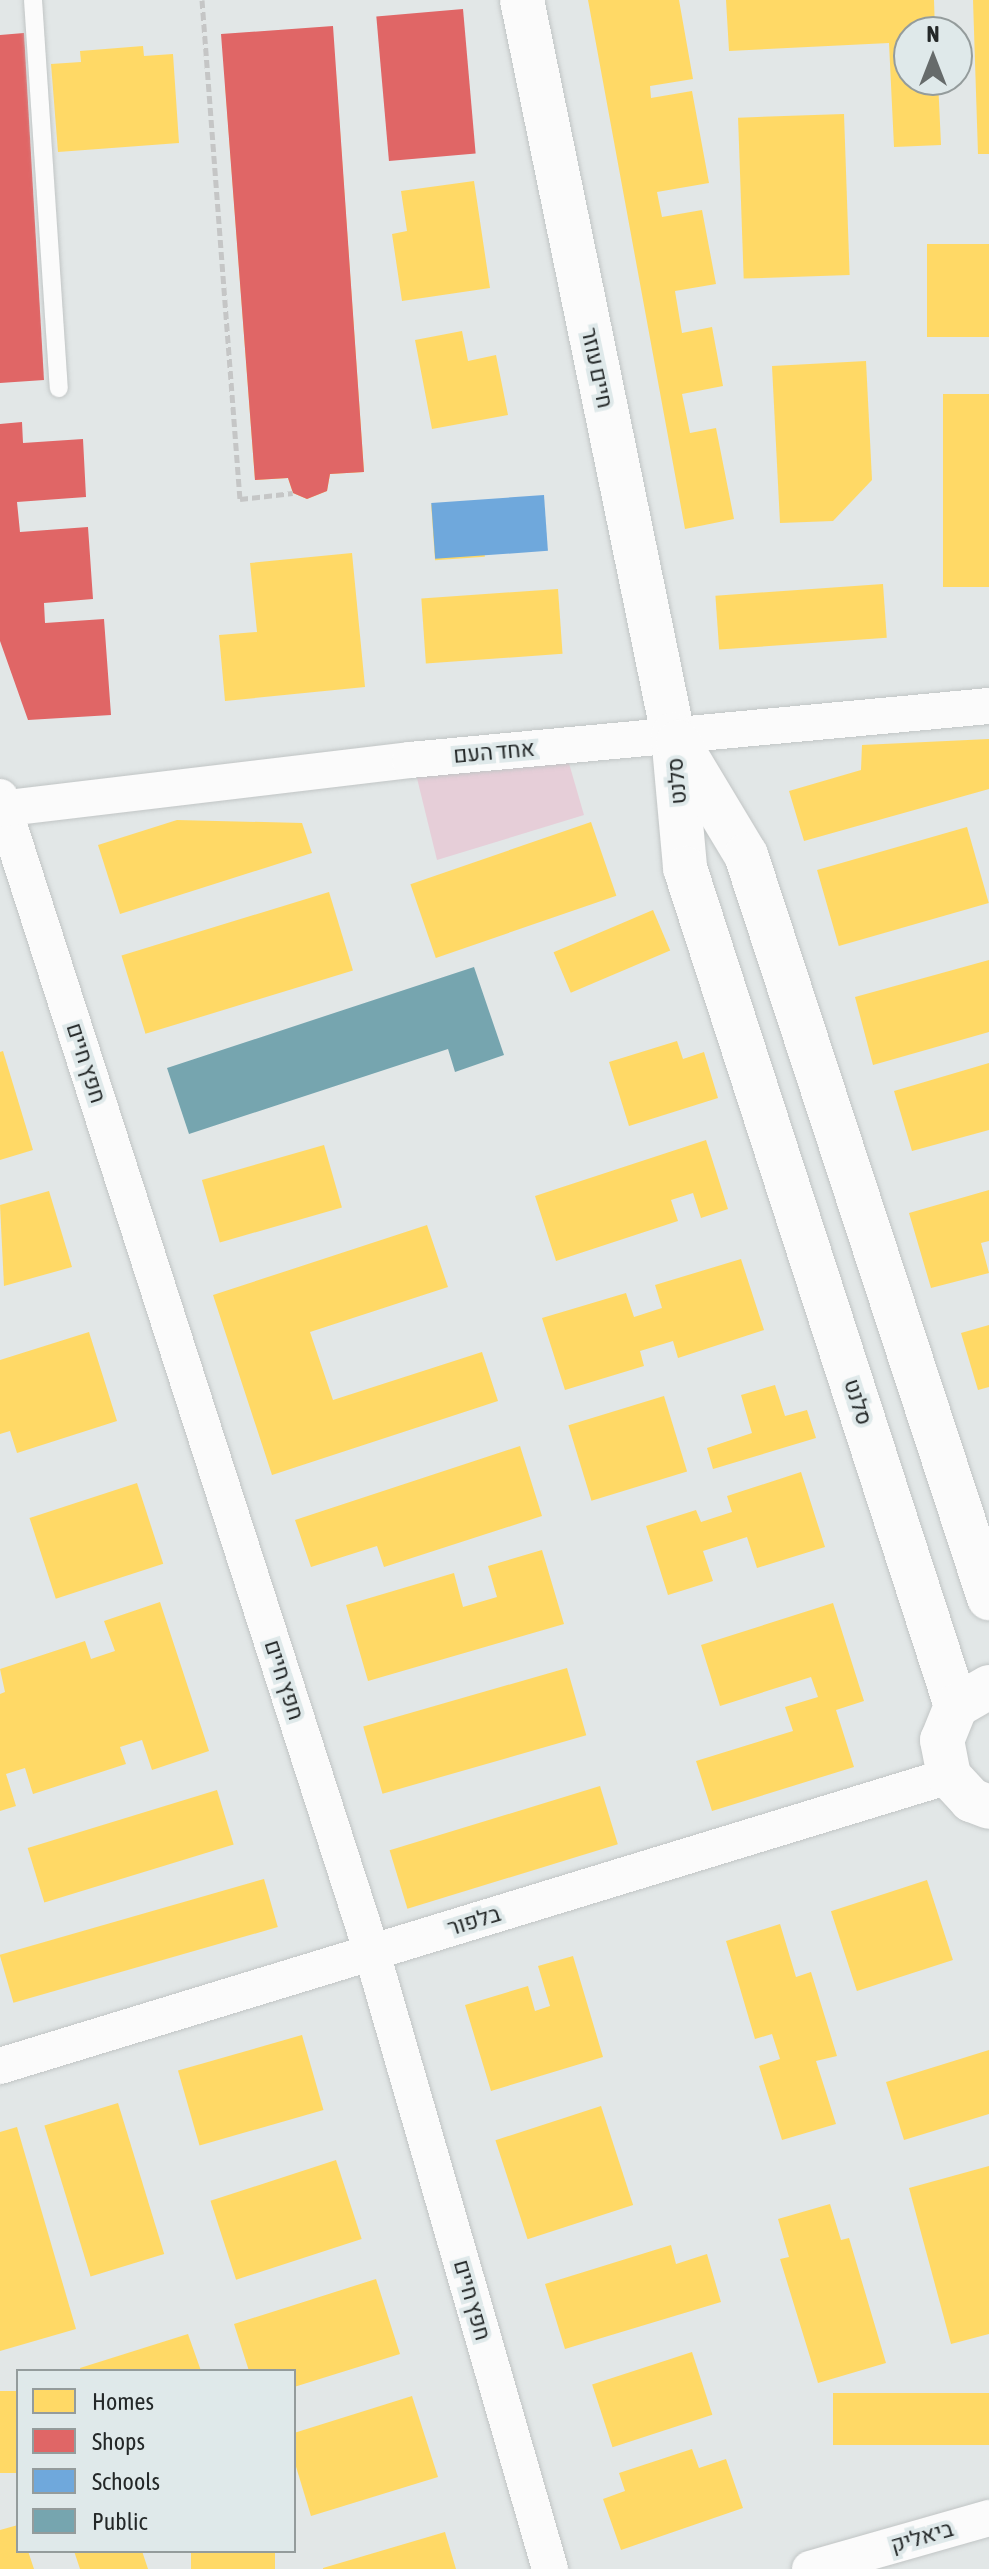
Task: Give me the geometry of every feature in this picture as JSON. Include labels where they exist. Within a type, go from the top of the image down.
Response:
[{"type":"street","name":"חיים עוזר","points":[[522,0],[673,735]]},
{"type":"street","name":"אחד העם","points":[[1,805],[673,735],[989,706]]},
{"type":"street","name":"סלנט","points":[[673,735],[746,855],[989,1598]]},
{"type":"street","name":"סלנט","points":[[673,735],[685,868],[973,1697]]},
{"type":"street","name":"חפץ חיים","points":[[1,805],[372,1953],[550,2569]]},
{"type":"street","points":[[973,1697],[942,1740],[949,1776],[971,1800],[988,1809]]},
{"type":"street","name":"בלפור","points":[[0,2066],[949,1776]]},
{"type":"street","name":"ביאליק","points":[[810,2569],[989,2518]]},
{"type":"lane","points":[[33,0],[59,388]]},
{"type":"path","points":[[202,0],[240,499],[293,493]]},
{"type":"shaded area","points":[[566,753],[584,815],[437,860],[415,770]]},
{"type":"building: Homes","points":[[588,0],[679,0],[693,79],[650,86],[651,98],[692,91],[709,183],[657,192],[662,217],[702,210],[716,284],[675,291],[682,333],[712,327],[723,386],[682,394],[690,433],[716,428],[734,519],[685,529]]},
{"type":"building: Homes","points":[[726,0],[934,0],[934,16],[893,16],[893,96],[939,96],[941,145],[894,147],[889,43],[729,51]]},
{"type":"building: Homes","points":[[973,0],[989,0],[989,154],[978,154]]},
{"type":"building: Homes","points":[[143,46],[144,56],[173,54],[179,143],[58,152],[51,64],[81,62],[80,51]]},
{"type":"building: Homes","points":[[336,74],[364,472],[330,474],[327,491],[307,499],[293,493],[288,478],[255,480],[225,83]]},
{"type":"building: Homes","points":[[844,114],[850,275],[744,279],[738,118]]},
{"type":"building: Homes","points":[[474,181],[490,288],[402,301],[392,234],[407,231],[401,191]]},
{"type":"building: Homes","points":[[927,244],[989,244],[989,337],[927,337]]},
{"type":"building: Homes","points":[[462,331],[468,361],[496,355],[508,415],[432,429],[415,340]]},
{"type":"building: Homes","points":[[866,361],[872,480],[833,521],[780,523],[772,366]]},
{"type":"building: Homes","points":[[943,394],[989,394],[989,587],[943,587]]},
{"type":"building: Homes","points":[[481,501],[485,557],[435,560],[431,504]]},
{"type":"building: Homes","points":[[352,553],[365,687],[225,701],[219,635],[257,632],[250,563]]},
{"type":"building: Homes","points":[[883,584],[887,638],[719,650],[715,596]]},
{"type":"building: Homes","points":[[558,589],[563,654],[426,663],[421,599]]},
{"type":"building: Homes","points":[[989,739],[989,789],[804,841],[789,791],[861,770],[862,745]]},
{"type":"building: Homes","points":[[177,820],[302,823],[312,853],[120,914],[98,845]]},
{"type":"building: Homes","points":[[591,822],[616,896],[436,958],[410,884]]},
{"type":"building: Homes","points":[[967,827],[989,903],[839,946],[817,870]]},
{"type":"building: Homes","points":[[329,892],[353,970],[145,1034],[121,955]]},
{"type":"building: Homes","points":[[653,910],[670,951],[571,993],[554,952]]},
{"type":"building: Homes","points":[[989,960],[989,1032],[873,1065],[855,997]]},
{"type":"building: Homes","points":[[677,1041],[683,1059],[704,1052],[718,1098],[629,1126],[609,1062]]},
{"type":"building: Homes","points":[[3,1051],[33,1150],[0,1160],[0,1052]]},
{"type":"building: Homes","points":[[989,1063],[989,1130],[912,1151],[894,1091]]},
{"type":"building: Homes","points":[[706,1140],[728,1209],[701,1218],[693,1193],[671,1200],[678,1221],[556,1261],[535,1196]]},
{"type":"building: Homes","points":[[324,1145],[342,1207],[220,1242],[202,1180]]},
{"type":"building: Homes","points":[[989,1190],[989,1241],[981,1243],[989,1273],[931,1288],[909,1213]]},
{"type":"building: Homes","points":[[49,1191],[72,1267],[4,1286],[0,1205]]},
{"type":"building: Homes","points":[[427,1225],[448,1287],[310,1332],[333,1400],[482,1352],[498,1401],[272,1475],[213,1295]]},
{"type":"building: Homes","points":[[741,1259],[764,1330],[678,1358],[673,1341],[640,1351],[644,1366],[565,1390],[542,1318],[626,1293],[634,1317],[662,1308],[655,1285]]},
{"type":"building: Homes","points":[[989,1325],[989,1387],[978,1390],[961,1333]]},
{"type":"building: Homes","points":[[89,1332],[117,1421],[17,1453],[10,1431],[0,1434],[0,1360]]},
{"type":"building: Homes","points":[[775,1385],[785,1416],[807,1410],[816,1438],[713,1469],[707,1448],[752,1433],[741,1395]]},
{"type":"building: Homes","points":[[664,1396],[687,1472],[591,1501],[568,1425]]},
{"type":"building: Homes","points":[[520,1446],[542,1516],[384,1567],[377,1546],[311,1567],[295,1520]]},
{"type":"building: Homes","points":[[801,1472],[825,1547],[757,1568],[747,1537],[703,1551],[713,1581],[668,1595],[646,1526],[696,1510],[701,1522],[732,1512],[727,1496]]},
{"type":"building: Homes","points":[[137,1483],[163,1564],[56,1599],[30,1518]]},
{"type":"building: Homes","points":[[542,1550],[564,1624],[368,1681],[346,1605],[454,1573],[463,1607],[497,1597],[488,1566]]},
{"type":"building: Homes","points":[[160,1602],[209,1751],[152,1770],[142,1740],[120,1747],[126,1764],[33,1794],[25,1768],[6,1774],[16,1806],[0,1811],[0,1694],[5,1692],[0,1669],[85,1641],[91,1659],[115,1651],[104,1621]]},
{"type":"building: Homes","points":[[833,1603],[864,1701],[836,1710],[854,1767],[712,1811],[696,1761],[793,1731],[785,1707],[818,1697],[811,1677],[720,1706],[701,1645]]},
{"type":"building: Homes","points":[[567,1668],[586,1735],[383,1794],[363,1726]]},
{"type":"building: Homes","points":[[600,1786],[618,1844],[407,1909],[390,1850]]},
{"type":"building: Homes","points":[[217,1790],[234,1845],[44,1902],[28,1848]]},
{"type":"building: Homes","points":[[264,1879],[278,1927],[13,2003],[0,1955]]},
{"type":"building: Homes","points":[[927,1880],[953,1960],[857,1991],[831,1911]]},
{"type":"building: Homes","points":[[780,1924],[796,1977],[811,1972],[837,2056],[816,2061],[836,2124],[782,2140],[759,2066],[780,2059],[772,2034],[755,2039],[726,1941]]},
{"type":"building: Homes","points":[[573,1956],[603,2057],[491,2091],[465,2005],[528,1986],[535,2011],[550,2006],[538,1966]]},
{"type":"building: Homes","points":[[302,2035],[323,2110],[199,2146],[178,2071]]},
{"type":"building: Homes","points":[[989,2050],[989,2114],[904,2140],[886,2082]]},
{"type":"building: Homes","points":[[118,2103],[164,2254],[91,2277],[44,2126]]},
{"type":"building: Homes","points":[[601,2106],[633,2205],[528,2239],[495,2140]]},
{"type":"building: Homes","points":[[17,2127],[76,2329],[0,2351],[0,2132]]},
{"type":"building: Homes","points":[[336,2160],[362,2239],[236,2280],[210,2201]]},
{"type":"building: Homes","points":[[989,2166],[989,2334],[951,2344],[909,2188]]},
{"type":"building: Homes","points":[[830,2204],[841,2240],[849,2238],[886,2363],[818,2383],[780,2259],[789,2257],[778,2219]]},
{"type":"building: Homes","points":[[671,2245],[676,2264],[707,2254],[721,2302],[565,2349],[545,2284]]},
{"type":"building: Homes","points":[[376,2279],[400,2354],[296,2386],[296,2369],[248,2369],[234,2324]]},
{"type":"building: Homes","points":[[188,2334],[200,2369],[80,2369]]},
{"type":"building: Homes","points":[[692,2352],[712,2415],[613,2447],[592,2384]]},
{"type":"building: Homes","points":[[0,2391],[16,2391],[16,2473],[0,2473]]},
{"type":"building: Homes","points":[[833,2393],[989,2393],[989,2445],[833,2445]]},
{"type":"building: Homes","points":[[412,2396],[438,2477],[311,2516],[296,2467],[296,2432]]},
{"type":"building: Homes","points":[[692,2449],[699,2468],[726,2459],[743,2508],[621,2550],[603,2499],[625,2491],[619,2473]]},
{"type":"building: Homes","points":[[16,2526],[16,2553],[29,2553],[34,2569],[0,2569],[0,2530]]},
{"type":"building: Homes","points":[[445,2532],[456,2569],[323,2569],[323,2568]]},
{"type":"building: Homes","points":[[75,2553],[143,2553],[148,2569],[80,2569]]},
{"type":"building: Homes","points":[[191,2553],[275,2553],[275,2569],[191,2569]]},
{"type":"building: Shops","points":[[463,9],[476,153],[389,161],[376,17]]},
{"type":"building: Shops","points":[[333,26],[364,472],[330,474],[327,491],[307,499],[293,493],[288,478],[255,480],[221,34]]},
{"type":"building: Shops","points":[[24,33],[44,380],[0,383],[0,35]]},
{"type":"building: Shops","points":[[22,422],[23,443],[83,439],[86,497],[17,502],[20,532],[88,527],[93,599],[44,603],[45,623],[104,619],[111,715],[28,720],[0,641],[0,424]]},
{"type":"building: Schools","points":[[544,495],[548,551],[435,559],[431,503]]},
{"type":"building: Public","points":[[474,967],[504,1055],[455,1072],[448,1049],[189,1134],[167,1068]]}]
